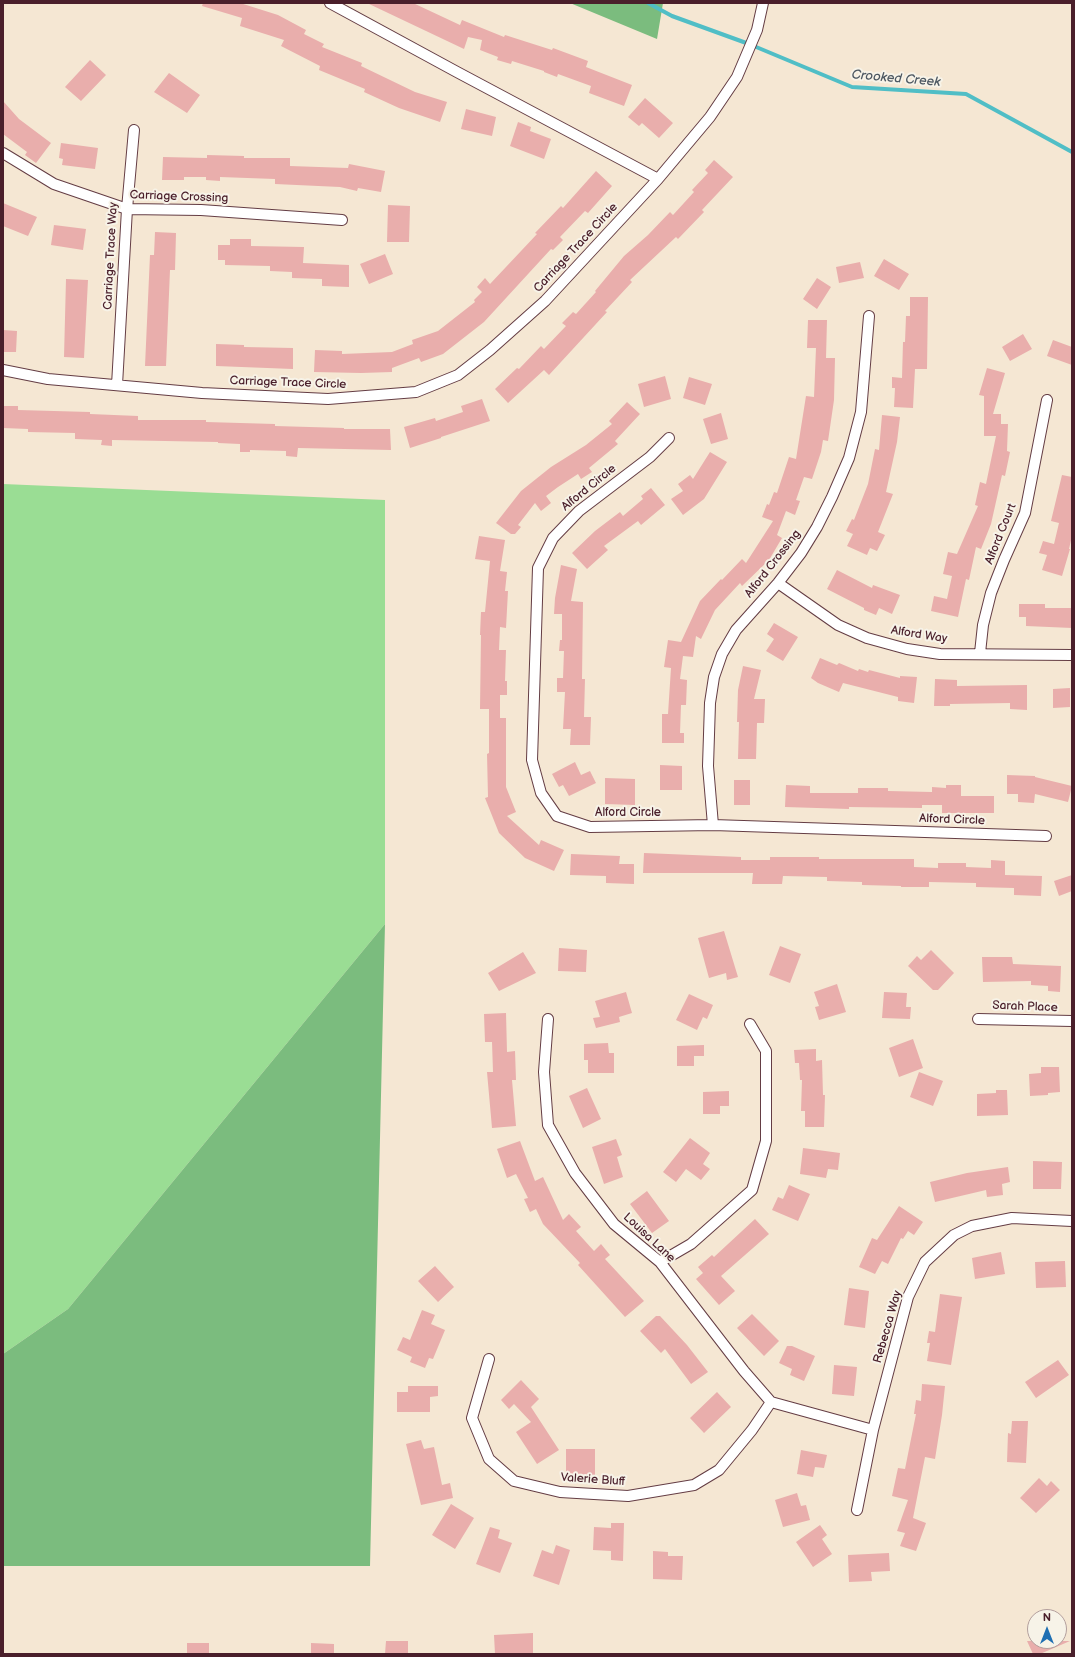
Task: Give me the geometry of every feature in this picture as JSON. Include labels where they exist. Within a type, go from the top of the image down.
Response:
[{"type":"street","points":[[330,3],[658,179]]},
{"type":"street","name":"Carriage Trace Circle","points":[[3,370],[48,379],[202,393],[328,399],[416,392],[458,375],[490,350],[545,302],[658,179],[710,117],[737,77],[757,30],[763,3]]},
{"type":"street","name":"Carriage Trace Way","points":[[117,385],[127,209],[134,130]]},
{"type":"street","name":"Carriage Crossing","points":[[3,153],[54,184],[127,209],[201,210],[342,220]]},
{"type":"street","name":"Alford Crossing","points":[[713,826],[708,766],[710,702],[714,677],[722,654],[736,630],[778,583],[801,553],[818,527],[849,458],[861,412],[869,316]]},
{"type":"street","name":"Alford Court","points":[[980,653],[991,593],[1025,513],[1047,400]]},
{"type":"street","name":"Alford Circle","points":[[669,438],[650,457],[579,511],[553,538],[538,568],[532,760],[541,793],[557,816],[590,827],[713,826],[1046,836]]},
{"type":"street","name":"Alford Way","points":[[778,583],[838,625],[867,638],[907,649],[940,654],[980,653],[1072,655]]},
{"type":"street","name":"Louisa Lane","points":[[548,1019],[544,1072],[548,1125],[575,1173],[614,1224],[660,1262],[744,1371],[771,1402]]},
{"type":"street","name":"Sarah Place","points":[[978,1019],[1072,1022]]},
{"type":"street","points":[[660,1262],[691,1244],[752,1190],[766,1141],[766,1051],[750,1024]]},
{"type":"street","name":"Rebecca Way","points":[[857,1510],[873,1430],[908,1297],[925,1262],[954,1235],[972,1226],[1012,1218],[1072,1221]]},
{"type":"street","name":"Valerie Bluff","points":[[489,1359],[472,1418],[489,1459],[514,1481],[560,1492],[628,1496],[694,1484],[720,1470],[752,1430],[771,1402]]},
{"type":"street","points":[[771,1402],[873,1430]]},
{"type":"green space","points":[[570,3],[663,3],[657,39]]},
{"type":"green space","points":[[3,484],[385,500],[385,924],[68,1309],[3,1354]]},
{"type":"green space","points":[[385,924],[370,1566],[3,1566],[3,1354],[68,1309]]},
{"type":"building","points":[[203,3],[240,3],[278,15],[306,30],[304,34],[324,44],[322,47],[362,63],[361,66],[415,92],[447,102],[440,122],[399,108],[364,92],[365,89],[319,70],[320,66],[281,46],[284,40],[240,26],[242,18],[202,6]]},
{"type":"building","points":[[367,3],[413,3],[460,25],[462,20],[504,37],[505,35],[552,50],[553,48],[588,61],[586,67],[632,85],[624,106],[589,93],[591,86],[558,74],[557,77],[544,71],[512,61],[511,64],[497,60],[498,57],[480,50],[482,40],[468,37],[464,49]]},
{"type":"building","points":[[90,60],[106,75],[81,101],[65,87]]},
{"type":"building","points":[[169,73],[200,95],[187,113],[154,92]]},
{"type":"building","points":[[645,98],[673,123],[659,138],[642,123],[639,126],[628,117]]},
{"type":"building","points":[[3,101],[19,119],[51,143],[36,163],[25,155],[27,152],[3,134]]},
{"type":"building","points":[[466,109],[496,117],[492,136],[461,129]]},
{"type":"building","points":[[518,122],[531,127],[530,131],[551,139],[544,159],[510,146]]},
{"type":"building","points":[[61,143],[98,148],[95,169],[62,165],[63,159],[59,158]]},
{"type":"building","points":[[207,155],[244,156],[244,158],[290,158],[290,166],[348,168],[349,164],[385,171],[381,192],[358,188],[357,191],[340,187],[275,184],[275,179],[220,177],[220,181],[206,180],[206,177],[184,177],[184,180],[162,180],[163,157],[207,158]]},
{"type":"building","points":[[714,160],[733,177],[702,210],[704,212],[678,239],[676,237],[630,280],[632,282],[605,311],[607,312],[549,375],[544,370],[508,403],[495,389],[517,368],[519,369],[541,346],[544,349],[566,326],[562,323],[573,312],[576,314],[596,292],[595,291],[624,256],[648,235],[670,212],[673,215],[694,192],[692,190],[708,173],[705,170]]},
{"type":"building","points":[[596,171],[612,186],[588,213],[585,211],[560,237],[563,240],[553,250],[551,249],[484,322],[443,354],[421,362],[419,358],[392,368],[392,372],[314,372],[315,350],[342,351],[342,354],[392,352],[413,344],[412,340],[438,331],[475,302],[474,300],[482,292],[477,287],[485,278],[490,284],[537,234],[535,233],[561,206],[563,208]]},
{"type":"building","points":[[3,203],[37,217],[28,236],[3,226]]},
{"type":"building","points":[[388,205],[410,206],[409,242],[387,242]]},
{"type":"building","points":[[54,225],[86,229],[83,250],[51,245]]},
{"type":"building","points":[[155,232],[176,233],[175,270],[170,270],[166,366],[145,366],[150,255],[154,255]]},
{"type":"building","points":[[230,239],[251,239],[251,246],[304,247],[303,263],[349,265],[349,287],[322,286],[322,279],[292,278],[292,272],[270,271],[270,266],[225,265],[225,260],[218,260],[218,245],[230,245]]},
{"type":"building","points":[[385,254],[393,274],[369,284],[360,264]]},
{"type":"building","points":[[884,259],[909,274],[899,290],[874,276]]},
{"type":"building","points":[[860,262],[864,278],[839,283],[836,267]]},
{"type":"building","points":[[817,278],[831,287],[817,309],[803,299]]},
{"type":"building","points":[[66,279],[88,280],[84,358],[64,357]]},
{"type":"building","points":[[910,297],[928,297],[927,369],[915,369],[913,408],[894,407],[895,388],[892,388],[892,377],[902,378],[903,342],[905,342],[906,316],[910,316]]},
{"type":"building","points":[[808,320],[827,320],[826,358],[835,358],[834,400],[828,441],[823,440],[821,452],[812,479],[804,477],[796,500],[800,501],[795,515],[786,511],[777,535],[782,538],[769,560],[742,586],[740,583],[715,610],[701,639],[696,636],[693,657],[683,656],[680,679],[687,680],[686,705],[681,705],[680,733],[684,733],[684,743],[662,743],[662,714],[668,714],[671,668],[664,667],[668,640],[681,642],[700,601],[742,559],[746,563],[773,521],[762,517],[774,492],[777,493],[789,457],[796,459],[806,396],[814,397],[816,348],[807,348]]},
{"type":"building","points":[[3,330],[17,331],[16,352],[3,352]]},
{"type":"building","points":[[1023,334],[1032,349],[1010,361],[1002,347]]},
{"type":"building","points":[[1053,340],[1072,347],[1072,365],[1047,356]]},
{"type":"building","points":[[216,344],[244,345],[244,347],[293,348],[293,369],[216,366]]},
{"type":"building","points":[[987,368],[1005,373],[993,414],[1001,414],[1001,424],[1008,424],[1007,451],[1010,452],[1005,476],[1002,475],[991,524],[981,549],[976,547],[969,580],[966,579],[958,617],[931,611],[934,596],[947,599],[952,576],[943,574],[948,552],[957,554],[978,506],[975,505],[980,482],[986,484],[996,436],[984,436],[984,396],[979,395]]},
{"type":"building","points":[[665,376],[671,399],[644,407],[638,384]]},
{"type":"building","points":[[689,377],[712,384],[705,405],[683,398]]},
{"type":"building","points":[[482,399],[490,421],[410,448],[404,427],[435,418],[436,421],[463,412],[461,406]]},
{"type":"building","points":[[627,402],[640,414],[615,441],[618,444],[589,468],[592,472],[581,479],[578,474],[546,496],[551,503],[541,511],[535,503],[518,525],[521,527],[515,534],[511,534],[496,523],[521,491],[551,467],[586,445],[612,424],[609,421]]},
{"type":"building","points":[[3,406],[18,406],[18,410],[90,412],[90,414],[138,416],[138,420],[206,420],[206,422],[275,424],[275,426],[390,429],[391,450],[298,448],[297,457],[286,456],[286,451],[250,450],[250,452],[240,452],[240,444],[218,442],[112,440],[112,446],[101,445],[102,440],[75,439],[75,433],[28,432],[28,429],[3,428]]},
{"type":"building","points":[[721,413],[728,439],[711,444],[703,419]]},
{"type":"building","points":[[882,415],[900,417],[897,442],[886,492],[893,494],[878,532],[885,535],[877,551],[870,548],[867,555],[847,546],[853,534],[846,531],[852,519],[854,520],[868,484],[875,449],[879,450]]},
{"type":"building","points":[[710,452],[727,462],[704,499],[683,515],[671,499],[683,491],[678,484],[690,475],[693,479]]},
{"type":"building","points":[[1062,475],[1072,477],[1072,536],[1070,549],[1062,576],[1042,570],[1047,555],[1039,553],[1043,541],[1054,544],[1059,523],[1051,521]]},
{"type":"building","points":[[651,488],[665,505],[641,525],[638,521],[604,546],[608,550],[587,569],[572,553],[595,531],[620,512],[623,516],[643,499],[641,496]]},
{"type":"building","points":[[479,536],[505,540],[500,571],[507,572],[505,591],[508,591],[506,628],[500,627],[499,650],[506,650],[505,681],[507,681],[507,695],[500,695],[500,718],[506,718],[506,787],[516,812],[507,816],[539,845],[541,840],[564,850],[554,871],[525,858],[499,833],[485,798],[488,797],[487,754],[489,753],[489,709],[480,709],[480,635],[481,612],[485,612],[490,561],[475,559]]},
{"type":"building","points":[[561,565],[577,569],[571,601],[583,602],[582,679],[585,679],[584,717],[591,717],[590,745],[570,745],[571,729],[563,729],[565,692],[557,692],[557,678],[563,678],[564,651],[559,651],[560,640],[562,640],[562,614],[554,614],[555,598]]},
{"type":"building","points":[[837,570],[872,588],[873,585],[900,595],[892,614],[879,608],[876,615],[864,610],[864,608],[827,589]]},
{"type":"building","points":[[1019,604],[1045,604],[1045,608],[1072,608],[1072,628],[1026,626],[1026,617],[1019,617]]},
{"type":"building","points":[[774,623],[798,637],[783,661],[766,651],[774,639],[767,634]]},
{"type":"building","points":[[820,658],[837,665],[839,663],[858,671],[859,669],[868,672],[869,670],[900,678],[900,676],[917,677],[914,703],[898,701],[898,697],[843,683],[839,692],[818,683],[811,678]]},
{"type":"building","points":[[743,666],[761,670],[754,699],[765,699],[764,723],[757,723],[756,759],[738,759],[738,690]]},
{"type":"building","points":[[935,679],[957,680],[957,686],[1027,685],[1027,710],[1010,709],[1010,703],[950,704],[950,706],[934,706]]},
{"type":"building","points":[[1070,688],[1070,707],[1053,708],[1053,689]]},
{"type":"building","points":[[575,762],[581,775],[590,771],[596,783],[569,796],[563,785],[559,787],[552,774]]},
{"type":"building","points":[[660,765],[682,766],[682,790],[660,790]]},
{"type":"building","points":[[1007,775],[1035,776],[1072,786],[1068,802],[1035,794],[1034,803],[1018,802],[1018,794],[1007,794]]},
{"type":"building","points":[[605,778],[635,779],[635,805],[605,804]]},
{"type":"building","points":[[734,780],[750,780],[750,805],[734,805]]},
{"type":"building","points":[[786,785],[810,786],[810,793],[858,793],[858,788],[888,788],[888,791],[932,792],[932,787],[946,788],[946,785],[961,785],[961,796],[994,796],[994,813],[942,813],[942,805],[922,805],[922,808],[849,807],[849,809],[785,807]]},
{"type":"building","points":[[644,853],[741,857],[741,860],[770,860],[770,857],[819,857],[819,859],[914,859],[914,867],[938,868],[938,863],[966,863],[966,867],[991,868],[991,860],[1005,861],[1005,875],[1042,876],[1041,896],[1014,895],[1014,888],[976,887],[976,883],[929,882],[929,887],[901,887],[862,885],[862,882],[827,881],[827,877],[783,876],[782,884],[752,884],[753,873],[643,873]]},
{"type":"building","points":[[571,854],[620,856],[619,864],[634,864],[634,884],[606,883],[606,876],[570,875]]},
{"type":"building","points":[[1072,875],[1072,891],[1059,896],[1054,881]]},
{"type":"building","points":[[724,931],[738,977],[727,980],[726,973],[709,978],[698,938]]},
{"type":"building","points":[[780,946],[801,954],[790,983],[769,975]]},
{"type":"building","points":[[559,948],[587,950],[586,972],[558,971]]},
{"type":"building","points":[[931,950],[954,973],[938,990],[933,990],[908,966],[917,956],[921,960]]},
{"type":"building","points":[[523,952],[536,973],[499,991],[488,973]]},
{"type":"building","points":[[982,957],[1012,957],[1013,964],[1061,966],[1060,992],[1048,991],[1048,986],[1031,985],[1031,981],[983,982]]},
{"type":"building","points":[[837,984],[846,1012],[819,1020],[815,1007],[819,1006],[814,992]]},
{"type":"building","points":[[626,992],[632,1013],[619,1017],[620,1022],[596,1028],[593,1018],[600,1017],[595,1001]]},
{"type":"building","points":[[884,992],[907,993],[906,1007],[911,1007],[910,1019],[882,1018]]},
{"type":"building","points":[[689,994],[713,1005],[707,1019],[703,1017],[697,1030],[676,1020]]},
{"type":"building","points":[[506,1013],[507,1052],[515,1051],[516,1080],[512,1080],[516,1126],[492,1128],[487,1072],[493,1072],[492,1042],[485,1042],[484,1014]]},
{"type":"building","points":[[913,1039],[923,1068],[899,1077],[889,1048]]},
{"type":"building","points":[[608,1043],[609,1053],[614,1053],[614,1073],[588,1073],[588,1060],[584,1060],[584,1044]]},
{"type":"building","points":[[704,1045],[704,1056],[694,1056],[694,1066],[677,1066],[677,1046]]},
{"type":"building","points":[[816,1049],[816,1061],[822,1060],[823,1095],[825,1095],[824,1127],[805,1127],[805,1111],[801,1111],[802,1080],[800,1080],[799,1063],[795,1063],[794,1050]]},
{"type":"building","points":[[1041,1067],[1059,1067],[1060,1092],[1048,1093],[1048,1095],[1030,1096],[1029,1074],[1041,1073]]},
{"type":"building","points":[[919,1072],[943,1081],[933,1106],[910,1097]]},
{"type":"building","points":[[587,1088],[601,1119],[583,1128],[569,1096]]},
{"type":"building","points":[[996,1090],[1007,1090],[1008,1115],[977,1116],[977,1094],[996,1093]]},
{"type":"building","points":[[729,1091],[729,1106],[720,1106],[720,1114],[703,1114],[703,1092]]},
{"type":"building","points":[[690,1138],[710,1153],[703,1164],[710,1169],[701,1180],[686,1169],[676,1182],[663,1172]]},
{"type":"building","points":[[616,1139],[622,1155],[617,1157],[623,1177],[604,1184],[592,1147]]},
{"type":"building","points":[[520,1141],[535,1181],[543,1177],[563,1220],[569,1214],[581,1227],[576,1231],[594,1251],[601,1244],[610,1255],[605,1259],[644,1301],[625,1317],[578,1265],[580,1263],[543,1224],[536,1209],[530,1212],[524,1199],[528,1198],[516,1174],[507,1178],[497,1149]]},
{"type":"building","points":[[803,1148],[840,1153],[838,1170],[828,1169],[826,1178],[800,1174]]},
{"type":"building","points":[[1033,1161],[1062,1162],[1061,1189],[1033,1189]]},
{"type":"building","points":[[1008,1167],[1010,1182],[1002,1184],[1003,1195],[987,1197],[986,1190],[935,1202],[930,1182],[967,1173]]},
{"type":"building","points":[[789,1185],[810,1194],[798,1221],[772,1210],[778,1197],[783,1199]]},
{"type":"building","points":[[647,1191],[669,1221],[652,1233],[630,1204]]},
{"type":"building","points":[[899,1206],[923,1222],[914,1235],[908,1231],[903,1239],[901,1238],[888,1264],[882,1261],[875,1274],[859,1267],[872,1238],[877,1240]]},
{"type":"building","points":[[755,1219],[769,1234],[721,1276],[735,1291],[719,1305],[696,1279],[703,1273],[698,1267],[712,1255],[714,1257]]},
{"type":"building","points":[[1001,1252],[1005,1274],[975,1279],[972,1258]]},
{"type":"building","points":[[1065,1261],[1066,1287],[1036,1288],[1035,1262]]},
{"type":"building","points":[[435,1266],[454,1287],[438,1302],[418,1281]]},
{"type":"building","points":[[849,1288],[869,1291],[865,1328],[844,1325]]},
{"type":"building","points":[[940,1294],[962,1297],[951,1365],[927,1361],[930,1343],[927,1343],[929,1331],[935,1332]]},
{"type":"building","points":[[422,1310],[435,1315],[431,1324],[445,1330],[433,1359],[429,1358],[425,1368],[410,1362],[412,1357],[397,1350],[403,1337],[410,1340]]},
{"type":"building","points":[[752,1314],[779,1341],[764,1356],[737,1328]]},
{"type":"building","points":[[656,1316],[660,1316],[687,1345],[708,1372],[691,1384],[665,1349],[661,1353],[640,1331]]},
{"type":"building","points":[[787,1346],[792,1346],[815,1356],[804,1381],[790,1375],[792,1369],[779,1363]]},
{"type":"building","points":[[1058,1360],[1069,1375],[1036,1398],[1025,1382]]},
{"type":"building","points":[[834,1365],[857,1367],[854,1396],[832,1394]]},
{"type":"building","points":[[521,1380],[539,1399],[531,1407],[559,1450],[537,1464],[516,1432],[531,1422],[514,1404],[509,1409],[501,1400]]},
{"type":"building","points":[[922,1384],[945,1386],[935,1459],[925,1457],[913,1518],[926,1523],[916,1551],[900,1546],[905,1533],[897,1531],[908,1500],[892,1496],[898,1468],[905,1469],[916,1414],[914,1414],[916,1400],[921,1401]]},
{"type":"building","points":[[408,1386],[438,1386],[438,1396],[430,1397],[430,1412],[397,1412],[397,1392],[408,1392]]},
{"type":"building","points":[[717,1392],[731,1407],[704,1433],[690,1418]]},
{"type":"building","points":[[1012,1421],[1028,1421],[1026,1463],[1007,1462],[1008,1433],[1011,1434]]},
{"type":"building","points":[[421,1440],[424,1449],[434,1447],[442,1485],[450,1483],[453,1498],[421,1505],[406,1444]]},
{"type":"building","points":[[566,1449],[595,1449],[595,1477],[566,1476]]},
{"type":"building","points":[[801,1450],[827,1455],[824,1468],[815,1467],[813,1477],[797,1474]]},
{"type":"building","points":[[1039,1478],[1047,1486],[1051,1481],[1060,1490],[1036,1513],[1020,1498]]},
{"type":"building","points":[[797,1493],[801,1506],[806,1505],[810,1520],[783,1527],[775,1500]]},
{"type":"building","points":[[451,1504],[474,1518],[455,1549],[432,1535]]},
{"type":"building","points":[[611,1523],[624,1523],[623,1561],[611,1560],[611,1551],[593,1550],[594,1527],[611,1528]]},
{"type":"building","points":[[820,1525],[827,1535],[822,1539],[832,1554],[813,1567],[796,1542]]},
{"type":"building","points":[[490,1527],[500,1530],[498,1538],[512,1543],[500,1573],[476,1564]]},
{"type":"building","points":[[556,1545],[570,1550],[559,1585],[533,1576],[542,1550],[553,1554]]},
{"type":"building","points":[[653,1551],[668,1552],[668,1556],[683,1556],[682,1580],[653,1579]]},
{"type":"building","points":[[889,1553],[890,1571],[871,1572],[872,1581],[849,1582],[848,1555]]},
{"type":"building","points":[[533,1633],[533,1654],[495,1654],[494,1635]]},
{"type":"building","points":[[386,1641],[408,1641],[408,1654],[385,1654]]},
{"type":"building","points":[[187,1643],[209,1643],[209,1654],[187,1654]]},
{"type":"building","points":[[311,1643],[334,1644],[334,1654],[311,1654]]},
{"type":"building","points":[[1031,1649],[1052,1649],[1040,1654],[1033,1654]]},
{"type":"waterway","name":"Crooked Creek","points":[[648,3],[672,16],[749,44],[852,87],[966,94],[1072,152]]}]
